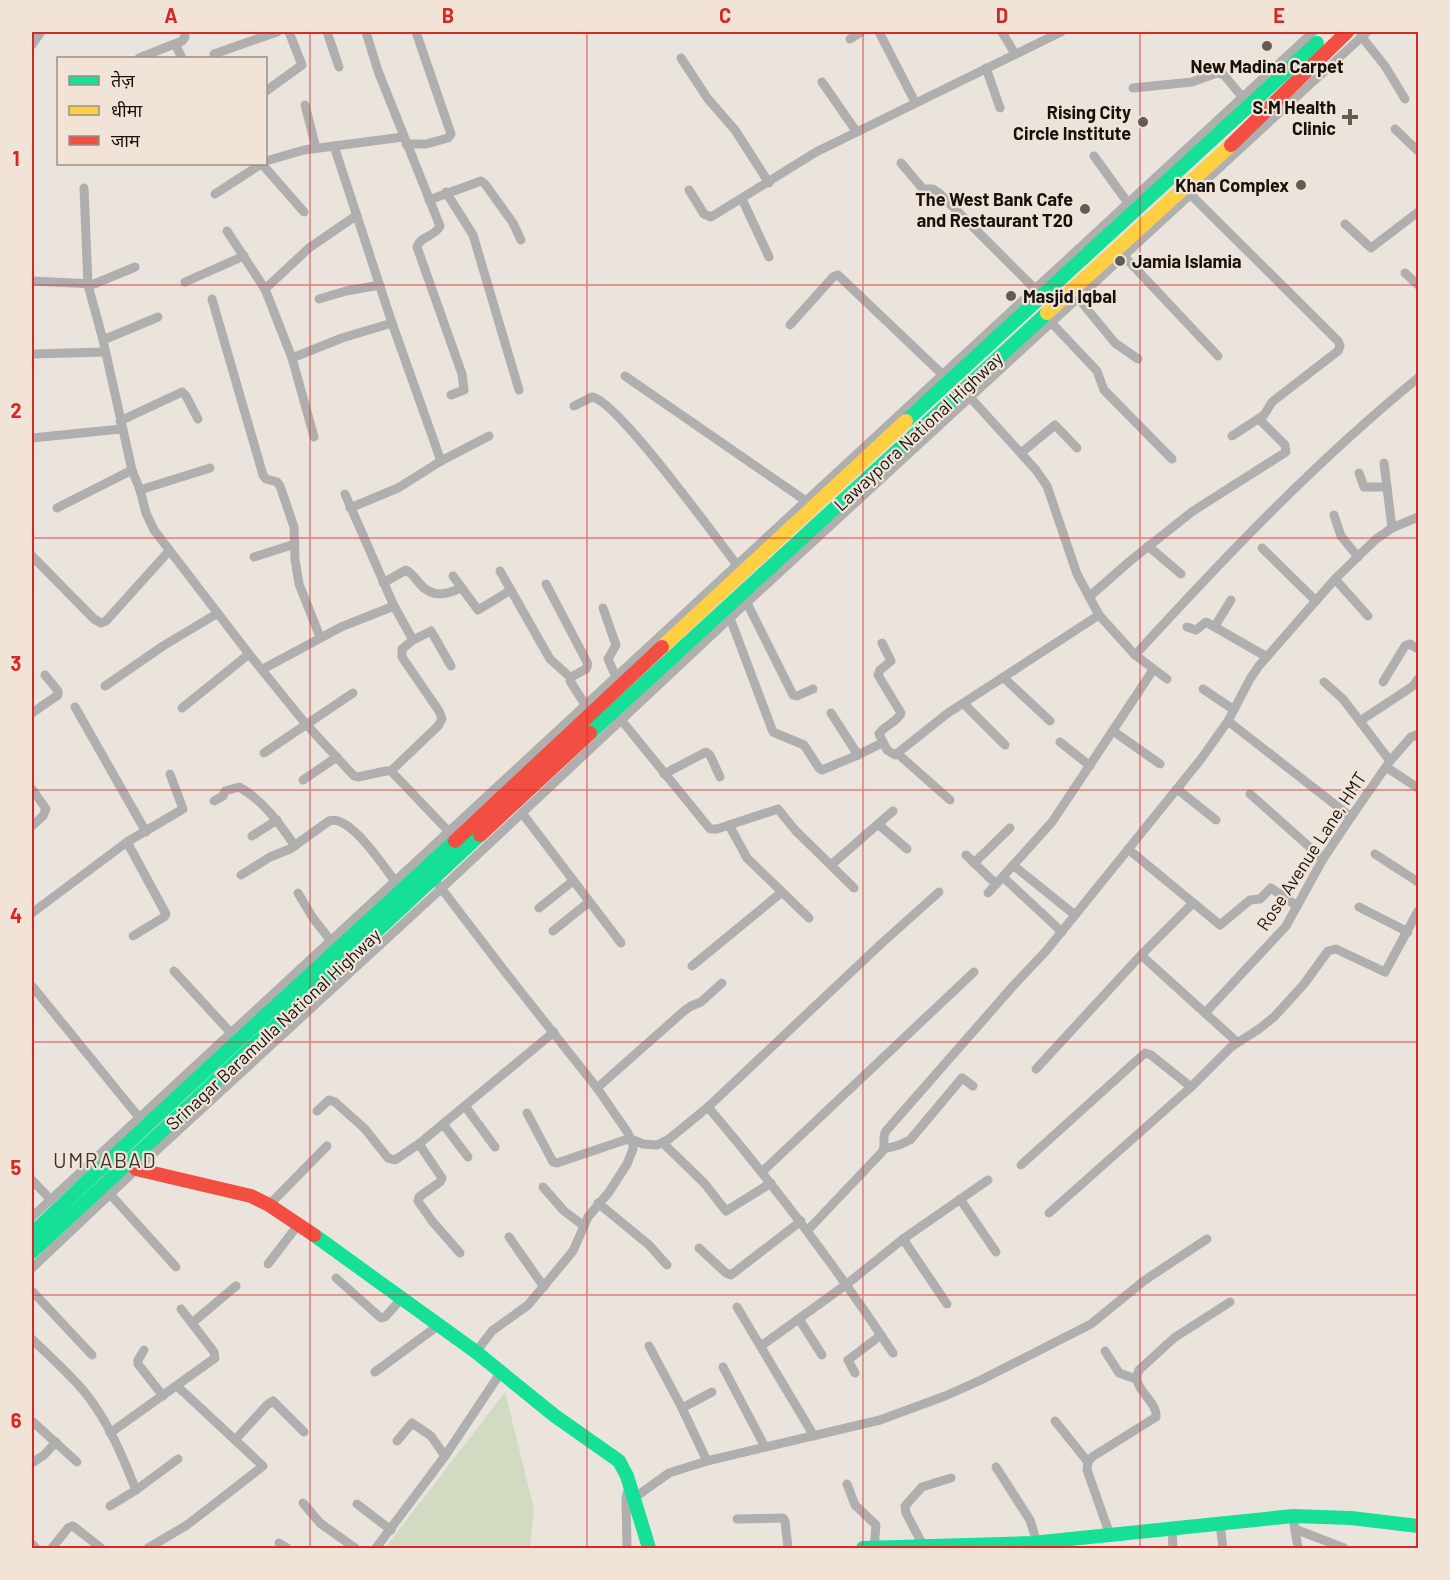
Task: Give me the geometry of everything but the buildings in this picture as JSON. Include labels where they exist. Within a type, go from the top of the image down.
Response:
[{"type":"main road","points":[[32,1234],[142,1122],[325,962],[452,835],[743,566],[1329,32]]},
{"type":"main road","name":"Lawaypora National Highway","points":[[618,716],[759,577],[967,394],[1188,191],[1347,32]]},
{"type":"main road","points":[[743,566],[759,577]]},
{"type":"main road","name":"Srinagar Baramulla National Highway","points":[[32,1252],[438,884],[488,829],[618,716]]},
{"type":"main road","points":[[136,1169],[242,1194],[269,1205],[439,1325],[555,1416],[619,1461],[630,1485],[649,1548]]},
{"type":"main road","points":[[864,1548],[971,1547],[1037,1543],[1220,1524],[1351,1518],[1419,1526]]},
{"type":"street","points":[[32,45],[41,32]]},
{"type":"street","points":[[159,55],[183,39],[184,32]]},
{"type":"street","points":[[214,54],[277,32]]},
{"type":"street","points":[[267,90],[302,65],[289,32]]},
{"type":"street","points":[[327,32],[339,67]]},
{"type":"street","points":[[366,32],[372,54],[439,229],[419,241],[417,247],[462,374],[464,390],[451,395]]},
{"type":"street","points":[[267,162],[316,148],[405,141],[430,143],[448,138],[451,134],[416,32]]},
{"type":"street","points":[[850,39],[861,32]]},
{"type":"street","points":[[879,32],[915,102]]},
{"type":"street","points":[[1002,32],[1015,54]]},
{"type":"street","points":[[689,190],[708,217],[769,183],[816,152],[856,131],[1015,54],[1046,35],[1061,32]]},
{"type":"street","points":[[500,571],[550,659],[571,678],[573,687],[588,710],[616,677],[743,566],[806,501],[1313,32]]},
{"type":"street","points":[[1232,436],[1259,419],[1272,402],[1338,351],[1340,346],[1308,309],[1188,191],[1364,34],[1405,99]]},
{"type":"street","points":[[175,44],[182,57]]},
{"type":"street","points":[[681,58],[708,99],[735,130],[769,183]]},
{"type":"street","points":[[987,68],[1000,108]]},
{"type":"street","points":[[1133,88],[1192,82],[1217,73],[1224,75],[1243,98]]},
{"type":"street","points":[[822,82],[856,131]]},
{"type":"street","points":[[304,105],[316,148]]},
{"type":"street","points":[[1395,129],[1419,151]]},
{"type":"street","points":[[334,146],[392,323],[441,461]]},
{"type":"street","points":[[1094,156],[1128,204]]},
{"type":"street","points":[[901,163],[923,189],[933,189],[939,193],[1035,289]]},
{"type":"street","points":[[215,194],[260,165]]},
{"type":"street","points":[[265,165],[304,212]]},
{"type":"street","points":[[429,200],[476,181],[483,182],[513,223],[521,240]]},
{"type":"street","points":[[84,189],[88,285],[103,340],[132,470],[150,521],[169,551],[305,723],[355,777],[391,771],[438,726],[442,719],[402,655],[404,647],[412,640],[431,631],[451,666]]},
{"type":"street","points":[[446,192],[473,235],[519,390]]},
{"type":"street","points":[[742,199],[769,256]]},
{"type":"street","points":[[1345,224],[1371,248],[1419,212]]},
{"type":"street","points":[[265,289],[309,248],[357,215]]},
{"type":"street","points":[[227,231],[265,289],[292,358],[314,437]]},
{"type":"street","points":[[1120,252],[1218,356]]},
{"type":"street","points":[[185,282],[244,256]]},
{"type":"street","points":[[32,281],[88,285],[100,283],[135,267]]},
{"type":"street","points":[[1405,273],[1418,285]]},
{"type":"street","points":[[790,325],[833,277],[838,275],[942,374]]},
{"type":"street","points":[[319,299],[380,285]]},
{"type":"street","points":[[1078,291],[1115,343],[1138,359]]},
{"type":"street","points":[[212,299],[263,475],[280,486],[294,527],[299,584],[320,637]]},
{"type":"street","points":[[103,340],[158,317]]},
{"type":"street","points":[[1048,319],[1098,370],[1104,390],[1172,459]]},
{"type":"street","points":[[292,358],[342,338],[392,323]]},
{"type":"street","points":[[32,354],[105,352]]},
{"type":"street","points":[[625,376],[806,501]]},
{"type":"street","points":[[1135,655],[1203,580],[1309,476],[1356,431],[1419,378]]},
{"type":"street","points":[[32,438],[121,425],[182,392],[198,419]]},
{"type":"street","points":[[647,688],[747,603],[967,394],[1021,453],[1047,486],[1061,523],[1070,557],[1099,615],[1135,655],[1167,679]]},
{"type":"street","points":[[574,406],[592,397],[603,402],[640,440],[743,566]]},
{"type":"street","points":[[1089,597],[1205,502],[1286,452],[1285,445],[1259,419]]},
{"type":"street","points":[[1021,453],[1055,425],[1077,448]]},
{"type":"street","points":[[350,508],[399,488],[441,461],[489,436]]},
{"type":"street","points":[[1384,463],[1392,528]]},
{"type":"street","points":[[140,490],[210,468]]},
{"type":"street","points":[[57,508],[132,470]]},
{"type":"street","points":[[1359,473],[1364,487],[1387,487]]},
{"type":"street","points":[[345,494],[383,583],[412,640]]},
{"type":"street","points":[[1334,515],[1341,536],[1358,557]]},
{"type":"street","points":[[884,1149],[886,1131],[1062,932],[1177,789],[1228,721],[1250,679],[1267,657],[1335,579],[1375,540],[1392,528],[1419,517]]},
{"type":"street","points":[[254,557],[295,544]]},
{"type":"street","points":[[1149,546],[1181,574]]},
{"type":"street","points":[[1262,548],[1316,601]]},
{"type":"street","points":[[32,556],[94,619],[101,622],[106,621],[169,551]]},
{"type":"street","points":[[383,583],[406,570],[423,587],[434,594],[443,595],[461,588]]},
{"type":"street","points":[[453,576],[478,610],[511,590]]},
{"type":"street","points":[[1335,579],[1368,616]]},
{"type":"street","points":[[546,584],[588,665],[586,669],[571,678]]},
{"type":"street","points":[[1215,626],[1231,600]]},
{"type":"street","points":[[747,603],[792,693],[797,696],[813,689]]},
{"type":"street","points":[[263,669],[347,624],[394,606]]},
{"type":"street","points":[[603,609],[616,645],[608,658],[616,677]]},
{"type":"street","points":[[105,686],[163,646],[218,613]]},
{"type":"street","points":[[882,643],[891,662],[879,671],[878,675],[901,713],[899,718],[879,733],[882,742],[892,755],[898,754],[942,718],[1099,615]]},
{"type":"street","points":[[730,618],[773,732],[804,745],[822,770],[882,742]]},
{"type":"street","points":[[1187,627],[1196,630],[1204,621],[1267,657]]},
{"type":"street","points":[[1383,682],[1406,646],[1410,644],[1419,649]]},
{"type":"street","points":[[182,708],[249,654]]},
{"type":"street","points":[[988,893],[1052,822],[1153,670]]},
{"type":"street","points":[[32,713],[58,695],[58,691],[45,675]]},
{"type":"street","points":[[1004,678],[1050,721]]},
{"type":"street","points":[[1360,721],[1413,686],[1419,679]]},
{"type":"street","points":[[1324,681],[1343,699],[1360,721],[1388,764],[1419,788]]},
{"type":"street","points":[[1203,689],[1234,710]]},
{"type":"street","points":[[264,753],[305,723],[353,693]]},
{"type":"street","points":[[964,704],[1005,745]]},
{"type":"street","points":[[75,707],[146,831]]},
{"type":"street","points":[[831,713],[858,755]]},
{"type":"street","points":[[476,1353],[492,1331],[528,1305],[573,1251],[588,1216],[627,1164],[633,1149],[631,1139],[597,1088],[438,884],[522,813],[618,716],[707,827],[713,830],[778,809],[795,830],[854,888]]},
{"type":"street","points":[[1228,721],[1351,817]]},
{"type":"street","points":[[1113,732],[1160,764]]},
{"type":"street","name":"Rose Avenue Lane, HMT","points":[[1205,1013],[1280,932],[1323,859],[1388,764],[1411,736],[1419,737]]},
{"type":"street","points":[[1060,742],[1089,766]]},
{"type":"street","points":[[664,774],[706,752],[710,755],[720,777]]},
{"type":"street","points":[[898,754],[950,800]]},
{"type":"street","points":[[303,780],[337,757]]},
{"type":"street","points":[[32,1217],[142,1122],[231,1033],[395,881],[452,835],[391,771]]},
{"type":"street","points":[[32,914],[127,842],[183,810],[170,774]]},
{"type":"street","points":[[214,801],[223,796],[225,791],[238,788],[252,794],[277,820],[295,846]]},
{"type":"street","points":[[32,789],[46,809],[44,816],[32,826]]},
{"type":"street","points":[[1177,789],[1216,820]]},
{"type":"street","points":[[1250,794],[1323,859]]},
{"type":"street","points":[[831,865],[893,811]]},
{"type":"street","points":[[522,813],[621,943]]},
{"type":"street","points":[[241,875],[270,857],[295,846],[335,819],[359,836],[395,881]]},
{"type":"street","points":[[252,836],[277,820]]},
{"type":"street","points":[[878,824],[907,849]]},
{"type":"street","points":[[729,825],[744,854],[809,918]]},
{"type":"street","points":[[974,863],[1010,828]]},
{"type":"street","points":[[127,842],[166,914],[133,936]]},
{"type":"street","points":[[1128,849],[1221,926],[1250,900],[1260,899],[1270,888],[1297,906]]},
{"type":"street","points":[[1376,854],[1419,882]]},
{"type":"street","points":[[966,855],[1062,932]]},
{"type":"street","points":[[1013,865],[1075,915]]},
{"type":"street","points":[[539,908],[573,881]]},
{"type":"street","points":[[692,966],[782,892]]},
{"type":"street","points":[[527,1113],[557,1164],[631,1139],[651,1145],[663,1143],[708,1107],[939,892]]},
{"type":"street","points":[[298,893],[313,918],[331,941]]},
{"type":"street","points":[[553,931],[589,902]]},
{"type":"street","points":[[1036,1069],[1141,955],[1192,904]]},
{"type":"street","points":[[1359,907],[1408,932]]},
{"type":"street","points":[[1049,1213],[1191,1087],[1237,1042],[1274,1017],[1304,984],[1323,955],[1331,949],[1336,949],[1385,972],[1419,911]]},
{"type":"street","points":[[1141,955],[1237,1042]]},
{"type":"street","points":[[174,971],[231,1033]]},
{"type":"street","points":[[763,1171],[974,972]]},
{"type":"street","points":[[597,1088],[684,1011],[701,1002],[722,983]]},
{"type":"street","points":[[32,986],[142,1122]]},
{"type":"street","points":[[317,1111],[329,1100],[335,1102],[365,1129],[391,1160],[400,1158],[554,1032]]},
{"type":"street","points":[[1021,1165],[1144,1054],[1151,1055],[1191,1087]]},
{"type":"street","points":[[32,1268],[242,1064]]},
{"type":"street","points":[[807,1230],[884,1149],[899,1146],[910,1140],[962,1078],[974,1086]]},
{"type":"street","points":[[465,1106],[495,1147]]},
{"type":"street","points":[[708,1107],[763,1171],[801,1221],[893,1353]]},
{"type":"street","points":[[443,1124],[468,1157]]},
{"type":"street","points":[[663,1143],[705,1184],[726,1211],[771,1183]]},
{"type":"street","points":[[419,1144],[442,1178],[440,1182],[419,1197],[418,1201],[460,1253]]},
{"type":"street","points":[[269,1205],[327,1146]]},
{"type":"street","points":[[32,1180],[51,1200]]},
{"type":"street","points":[[760,1346],[847,1284],[903,1239],[988,1180]]},
{"type":"street","points":[[543,1187],[564,1211],[584,1226]]},
{"type":"street","points":[[110,1194],[176,1267]]},
{"type":"street","points":[[960,1199],[996,1252]]},
{"type":"street","points":[[598,1203],[649,1245],[668,1265]]},
{"type":"street","points":[[699,1248],[731,1275],[801,1221]]},
{"type":"street","points":[[268,1264],[298,1225]]},
{"type":"street","points":[[509,1237],[544,1287]]},
{"type":"street","points":[[903,1239],[947,1304]]},
{"type":"street","points":[[634,1498],[669,1473],[707,1461],[897,1414],[981,1380],[1091,1324],[1145,1280],[1207,1239]]},
{"type":"street","points":[[336,1278],[381,1318],[385,1317],[402,1298]]},
{"type":"street","points":[[192,1323],[236,1287]]},
{"type":"street","points":[[32,1292],[92,1355]]},
{"type":"street","points":[[1136,1379],[1139,1370],[1174,1338],[1230,1302]]},
{"type":"street","points":[[737,1307],[814,1436]]},
{"type":"street","points":[[110,1433],[215,1358],[214,1352],[181,1309]]},
{"type":"street","points":[[799,1318],[822,1355]]},
{"type":"street","points":[[375,1372],[439,1325]]},
{"type":"street","points":[[855,1373],[848,1360],[881,1335]]},
{"type":"street","points":[[32,1339],[87,1395],[110,1433],[136,1490]]},
{"type":"street","points":[[650,1346],[707,1461]]},
{"type":"street","points":[[144,1350],[138,1360],[138,1365],[163,1396]]},
{"type":"street","points":[[1105,1351],[1119,1373],[1136,1379],[1156,1410],[1156,1417],[1092,1457],[1088,1462],[1087,1470],[1110,1535]]},
{"type":"street","points":[[723,1367],[765,1447]]},
{"type":"street","points":[[376,1548],[445,1456],[501,1372]]},
{"type":"street","points":[[148,1548],[187,1525],[263,1466],[177,1386]]},
{"type":"street","points":[[682,1408],[712,1392]]},
{"type":"street","points":[[235,1440],[273,1401],[304,1432]]},
{"type":"street","points":[[32,1421],[77,1462]]},
{"type":"street","points":[[1055,1421],[1088,1462]]},
{"type":"street","points":[[396,1441],[412,1423],[431,1436],[445,1456]]},
{"type":"street","points":[[32,1463],[56,1442]]},
{"type":"street","points":[[110,1506],[178,1459]]},
{"type":"street","points":[[996,1467],[1030,1520],[1037,1543]]},
{"type":"street","points":[[914,1548],[905,1506],[922,1487],[951,1478]]},
{"type":"street","points":[[847,1484],[855,1504],[876,1526],[874,1548]]},
{"type":"street","points":[[627,1548],[626,1498],[630,1485]]},
{"type":"street","points":[[303,1503],[320,1522],[355,1548]]},
{"type":"street","points":[[357,1504],[391,1530]]},
{"type":"street","points":[[737,1520],[782,1517],[785,1521],[788,1548]]},
{"type":"street","points":[[1294,1522],[1298,1548]]},
{"type":"street","points":[[1294,1522],[1344,1548]]},
{"type":"street","points":[[1220,1524],[1223,1548]]},
{"type":"street","points":[[52,1548],[72,1526],[101,1548]]},
{"type":"street","points":[[1172,1529],[1173,1548]]},
{"type":"street","points":[[32,1544],[36,1548]]},
{"type":"green space","points":[[505,1392],[534,1509],[530,1548],[385,1548]]},
{"type":"traffic: fast","points":[[906,421],[1317,43]]},
{"type":"traffic: fast","points":[[590,733],[1047,313]]},
{"type":"traffic: fast","points":[[32,1252],[480,835]]},
{"type":"traffic: fast","points":[[32,1234],[455,841]]},
{"type":"traffic: fast","points":[[314,1235],[476,1352],[555,1416],[619,1461],[627,1476],[649,1548]]},
{"type":"traffic: fast","points":[[863,1548],[1032,1543],[1293,1516],[1351,1518],[1418,1526]]},
{"type":"traffic: slow","points":[[1047,313],[1231,145]]},
{"type":"traffic: slow","points":[[662,647],[906,421]]},
{"type":"traffic: jam","points":[[1231,145],[1347,32]]},
{"type":"traffic: jam","points":[[455,841],[662,647]]},
{"type":"traffic: jam","points":[[480,835],[590,733]]},
{"type":"traffic: jam","points":[[136,1169],[251,1196],[269,1205],[314,1235]]},
{"type":"place","name":"New Madina Carpet","points":[[1267,46]]},
{"type":"place","name":"S.M Health Clinic","points":[[1350,117]]},
{"type":"place","name":"Rising City Circle Institute","points":[[1143,122]]},
{"type":"place","name":"Khan Complex","points":[[1301,185]]},
{"type":"place","name":"The West Bank Cafe and Restaurant T20","points":[[1085,209]]},
{"type":"place","name":"Jamia Islamia","points":[[1120,261]]},
{"type":"place","name":"Masjid Iqbal","points":[[1011,296]]},
{"type":"district","name":"UMRABAD","points":[[105,1159]]}]
